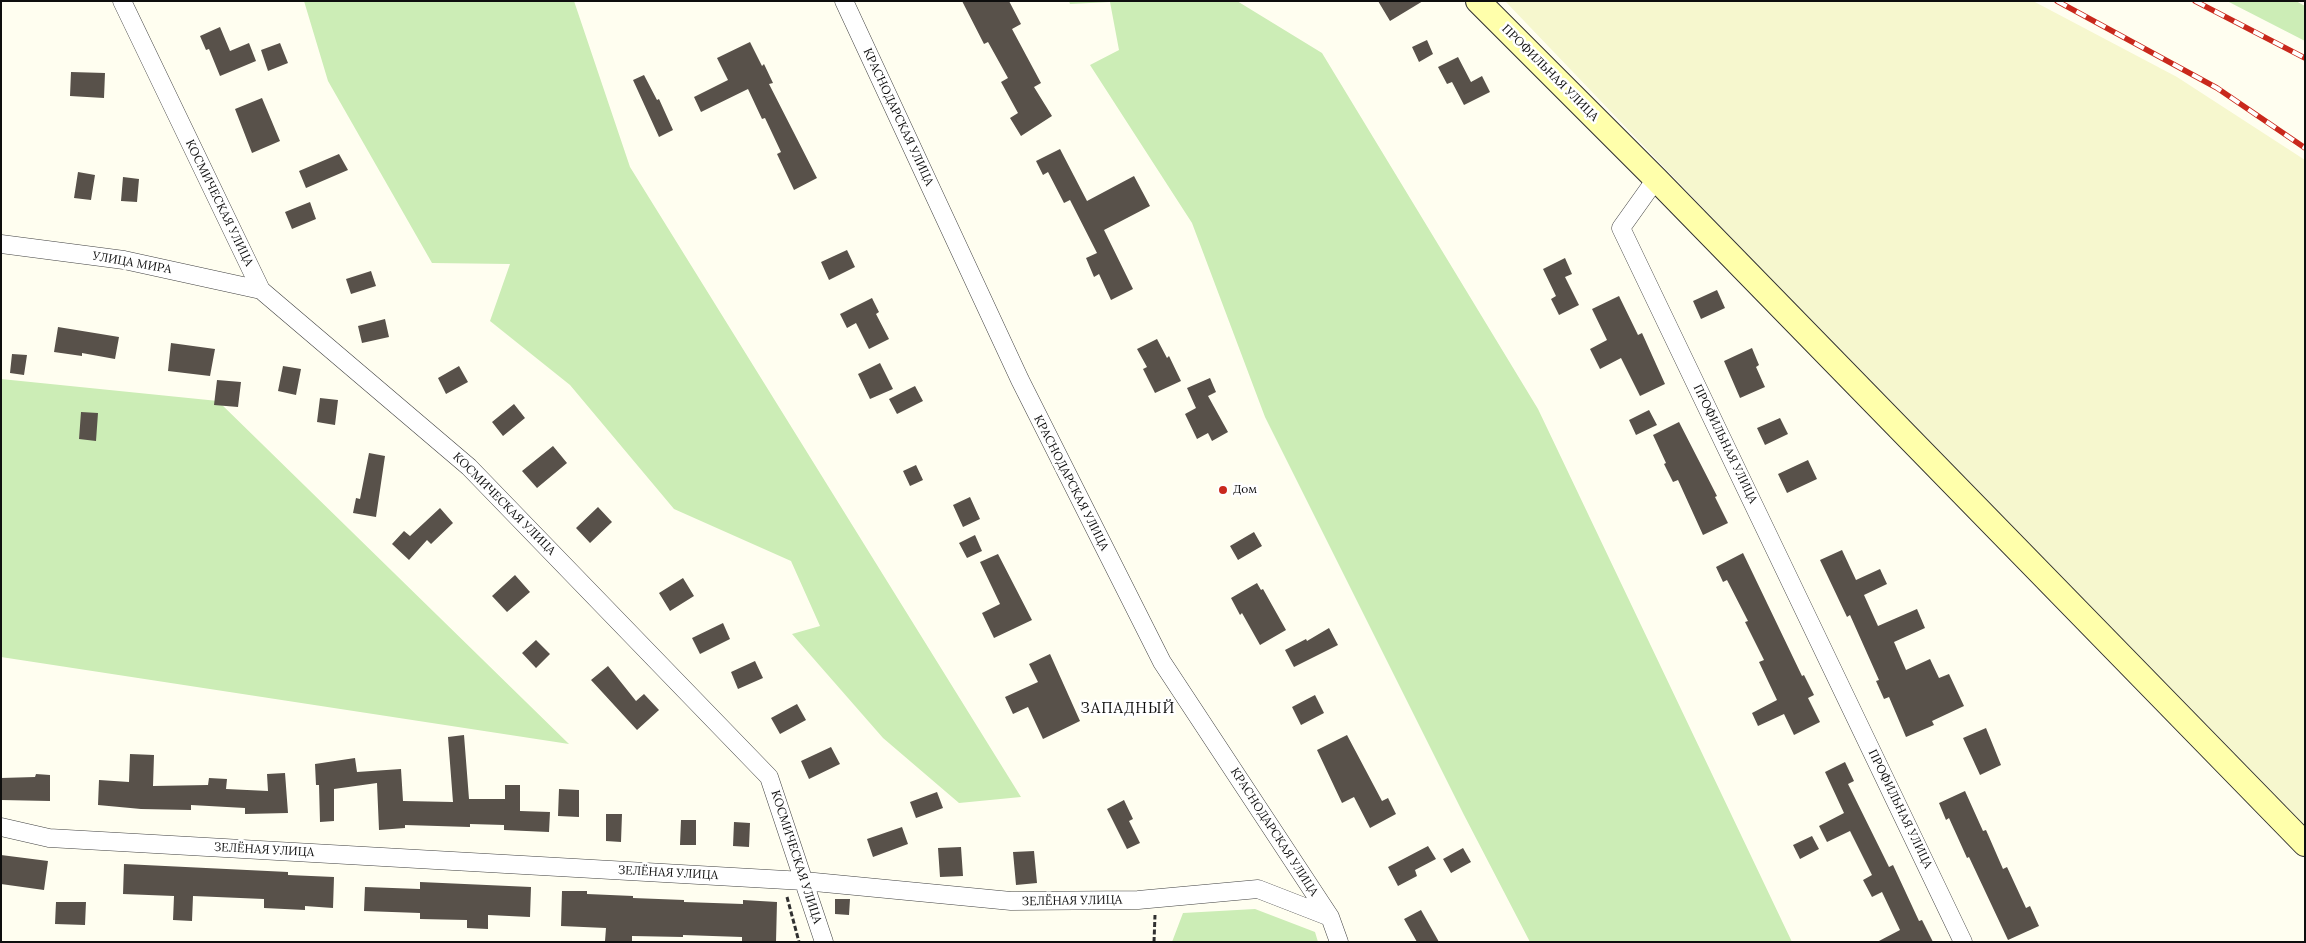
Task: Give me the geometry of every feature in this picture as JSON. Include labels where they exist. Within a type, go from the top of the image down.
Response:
[{"type":"main road","name":"ПРОФИЛЬНАЯ УЛИЦА","points":[[1478,1],[1656,179]]},
{"type":"main road","points":[[1656,179],[2305,844]]},
{"type":"street","name":"КОСМИЧЕСКАЯ УЛИЦА","points":[[122,1],[261,290],[469,467],[769,777],[824,942]]},
{"type":"street","name":"КРАСНОДАРСКАЯ УЛИЦА","points":[[844,1],[1020,380],[1162,662],[1330,917],[1339,942]]},
{"type":"street","name":"ПРОФИЛЬНАЯ УЛИЦА","points":[[1656,179],[1621,228],[1963,942]]},
{"type":"street","name":"УЛИЦА МИРА","points":[[1,244],[124,260],[261,290]]},
{"type":"street","name":"ЗЕЛЁНАЯ УЛИЦА","points":[[1,827],[49,838],[804,881],[1011,901],[1155,898],[1258,889],[1330,917]]},
{"type":"path","points":[[782,880],[799,942]]},
{"type":"path","points":[[1154,942],[1155,898]]},
{"type":"green space","points":[[304,1],[574,1],[630,167],[1021,797],[959,803],[883,738],[792,634],[820,626],[791,561],[674,509],[570,385],[490,321],[510,264],[432,263],[328,81]]},
{"type":"green space","points":[[1069,1],[1237,1],[1322,53],[1538,409],[1792,942],[1530,942],[1464,815],[1265,417],[1192,223],[1090,65],[1119,50],[1110,2],[1070,4]]},
{"type":"green space","points":[[1505,1],[2033,1],[2177,77],[2305,160],[2305,830],[1902,416]]},
{"type":"green space","points":[[2227,1],[2296,1],[2305,6],[2305,41]]},
{"type":"green space","points":[[1,379],[218,401],[569,744],[1,657]]},
{"type":"green space","points":[[1255,909],[1315,932],[1318,942],[1172,942],[1183,913]]},
{"type":"building","points":[[962,1],[1009,1],[1021,24],[1012,29],[1041,83],[1034,87],[1052,116],[1021,136],[1010,118],[1018,113],[1001,82],[1008,78],[988,42],[984,44]]},
{"type":"building","points":[[1378,1],[1423,1],[1390,21]]},
{"type":"building","points":[[220,27],[230,51],[249,43],[256,61],[220,76],[209,49],[206,50],[200,36]]},
{"type":"building","points":[[1427,40],[1433,54],[1419,62],[1412,47]]},
{"type":"building","points":[[750,42],[762,66],[764,64],[773,83],[769,84],[817,178],[794,190],[777,154],[781,152],[765,118],[762,119],[748,89],[701,112],[694,97],[728,80],[717,58]]},
{"type":"building","points":[[280,43],[288,63],[268,71],[261,50]]},
{"type":"building","points":[[1458,57],[1471,82],[1482,76],[1490,92],[1464,105],[1452,82],[1447,84],[1438,67]]},
{"type":"building","points":[[71,72],[105,73],[104,98],[70,96]]},
{"type":"building","points":[[644,75],[657,100],[659,99],[673,130],[659,137],[633,80]]},
{"type":"building","points":[[262,98],[280,141],[252,153],[235,109]]},
{"type":"building","points":[[1060,149],[1087,201],[1134,176],[1150,206],[1104,230],[1133,289],[1111,300],[1099,274],[1094,277],[1086,258],[1097,253],[1070,200],[1064,203],[1048,172],[1043,175],[1036,161]]},
{"type":"building","points":[[339,154],[348,170],[306,188],[299,171]]},
{"type":"building","points":[[78,172],[95,175],[91,200],[74,198]]},
{"type":"building","points":[[123,177],[139,179],[137,202],[121,201]]},
{"type":"building","points":[[310,202],[316,219],[292,229],[285,212]]},
{"type":"building","points":[[847,250],[855,267],[829,280],[821,262]]},
{"type":"building","points":[[1565,258],[1572,274],[1565,277],[1579,305],[1559,315],[1551,299],[1556,296],[1543,269]]},
{"type":"building","points":[[371,271],[376,286],[351,294],[346,279]]},
{"type":"building","points":[[1717,290],[1725,308],[1701,319],[1693,301]]},
{"type":"building","points":[[1619,296],[1638,335],[1642,333],[1665,384],[1640,396],[1621,358],[1600,369],[1590,349],[1607,340],[1592,309]]},
{"type":"building","points":[[872,298],[879,312],[876,314],[889,339],[869,349],[856,323],[847,328],[840,314]]},
{"type":"building","points":[[385,319],[389,337],[362,343],[358,326]]},
{"type":"building","points":[[58,327],[119,337],[115,359],[82,353],[82,356],[54,352]]},
{"type":"building","points":[[1157,339],[1167,358],[1169,356],[1181,381],[1155,393],[1143,369],[1147,367],[1137,349]]},
{"type":"building","points":[[171,343],[215,349],[210,376],[168,371]]},
{"type":"building","points":[[1752,348],[1759,365],[1756,367],[1765,387],[1740,398],[1724,361]]},
{"type":"building","points":[[12,354],[27,355],[24,375],[10,373]]},
{"type":"building","points":[[880,363],[893,389],[870,399],[858,374]]},
{"type":"building","points":[[283,366],[301,369],[296,395],[278,391]]},
{"type":"building","points":[[459,366],[468,382],[446,394],[438,378]]},
{"type":"building","points":[[1210,378],[1216,392],[1208,396],[1228,432],[1212,441],[1208,433],[1197,439],[1185,414],[1196,408],[1187,388]]},
{"type":"building","points":[[217,380],[241,382],[238,407],[214,405]]},
{"type":"building","points":[[915,386],[923,401],[897,414],[889,399]]},
{"type":"building","points":[[320,398],[338,400],[335,425],[317,422]]},
{"type":"building","points":[[514,404],[525,418],[503,436],[492,422]]},
{"type":"building","points":[[1649,410],[1657,425],[1636,435],[1629,420]]},
{"type":"building","points":[[81,412],[98,413],[96,441],[79,439]]},
{"type":"building","points":[[1780,418],[1788,434],[1765,445],[1757,428]]},
{"type":"building","points":[[1679,422],[1717,496],[1715,497],[1728,523],[1703,535],[1678,480],[1673,482],[1664,464],[1666,463],[1653,435]]},
{"type":"building","points":[[553,446],[567,463],[537,488],[522,471]]},
{"type":"building","points":[[369,453],[385,456],[376,517],[353,513],[356,498],[360,499]]},
{"type":"building","points":[[1808,460],[1817,479],[1787,493],[1778,474]]},
{"type":"building","points":[[916,465],[923,480],[910,486],[903,471]]},
{"type":"building","points":[[970,497],[980,519],[963,527],[953,505]]},
{"type":"building","points":[[598,507],[612,522],[590,543],[576,528]]},
{"type":"building","points":[[440,508],[453,523],[431,544],[427,540],[409,560],[392,544],[404,531],[410,536]]},
{"type":"building","points":[[1254,532],[1262,546],[1238,560],[1230,546]]},
{"type":"building","points":[[975,535],[982,551],[967,558],[959,543]]},
{"type":"building","points":[[1842,550],[1856,580],[1880,569],[1887,584],[1864,595],[1878,626],[1917,609],[1925,628],[1894,642],[1906,670],[1930,659],[1939,678],[1949,674],[1964,706],[1932,721],[1934,725],[1906,737],[1889,697],[1884,699],[1876,681],[1879,680],[1850,615],[1847,617],[1820,560]]},
{"type":"building","points":[[1743,553],[1802,676],[1804,675],[1814,695],[1808,698],[1820,722],[1794,735],[1784,714],[1758,726],[1752,713],[1777,700],[1759,662],[1764,660],[1745,622],[1748,621],[1727,580],[1723,582],[1716,567]]},
{"type":"building","points":[[998,554],[1032,620],[994,638],[982,613],[1000,604],[980,562]]},
{"type":"building","points":[[515,575],[530,592],[507,612],[492,596]]},
{"type":"building","points":[[683,578],[694,596],[670,611],[659,593]]},
{"type":"building","points":[[1257,583],[1261,590],[1263,589],[1286,630],[1260,645],[1231,598]]},
{"type":"building","points":[[723,623],[730,639],[700,654],[692,638]]},
{"type":"building","points":[[1329,628],[1338,645],[1294,667],[1285,650],[1306,639],[1307,641]]},
{"type":"building","points":[[536,640],[550,654],[536,668],[522,653]]},
{"type":"building","points":[[1050,654],[1080,721],[1043,739],[1028,707],[1013,714],[1005,697],[1038,682],[1029,664]]},
{"type":"building","points":[[755,661],[763,678],[738,689],[731,672]]},
{"type":"building","points":[[608,666],[636,701],[644,694],[659,710],[637,730],[591,680]]},
{"type":"building","points":[[1315,695],[1324,713],[1301,725],[1292,707]]},
{"type":"building","points":[[797,704],[806,720],[780,734],[771,718]]},
{"type":"building","points":[[1986,728],[2001,765],[1980,775],[1963,738]]},
{"type":"building","points":[[464,735],[469,799],[505,799],[505,785],[520,785],[520,811],[550,812],[549,832],[504,830],[504,825],[470,824],[470,827],[405,825],[405,828],[379,830],[377,783],[334,789],[334,821],[320,822],[319,785],[316,785],[315,764],[355,758],[357,772],[401,769],[403,801],[453,802],[448,737]]},
{"type":"building","points":[[1347,735],[1382,801],[1388,798],[1396,814],[1370,828],[1354,797],[1342,803],[1317,750]]},
{"type":"building","points":[[831,747],[840,764],[809,779],[801,761]]},
{"type":"building","points":[[130,754],[154,755],[153,786],[208,785],[209,778],[227,779],[226,789],[268,791],[267,774],[285,773],[288,813],[245,814],[245,808],[191,805],[191,810],[141,809],[98,805],[99,780],[129,782]]},
{"type":"building","points":[[1845,762],[1854,781],[1848,784],[1889,867],[1893,865],[1919,921],[1922,920],[1933,942],[1877,942],[1900,930],[1882,892],[1872,897],[1863,880],[1872,875],[1850,831],[1827,842],[1819,826],[1844,813],[1825,772]]},
{"type":"building","points":[[36,774],[50,775],[50,801],[1,800],[1,778],[35,777]]},
{"type":"building","points":[[559,789],[579,790],[579,817],[558,816]]},
{"type":"building","points":[[1965,791],[1983,831],[1986,830],[2003,869],[2007,867],[2026,908],[2030,906],[2039,926],[2008,940],[1969,857],[1967,858],[1949,818],[1946,820],[1939,803]]},
{"type":"building","points":[[937,792],[943,808],[916,818],[910,802]]},
{"type":"building","points":[[1124,800],[1133,819],[1129,821],[1140,843],[1127,849],[1107,809]]},
{"type":"building","points":[[606,814],[622,814],[621,842],[606,841]]},
{"type":"building","points":[[681,820],[696,820],[696,845],[680,845]]},
{"type":"building","points":[[734,822],[750,823],[749,847],[733,846]]},
{"type":"building","points":[[902,827],[908,844],[873,857],[867,839]]},
{"type":"building","points":[[1812,836],[1819,849],[1800,859],[1793,845]]},
{"type":"building","points":[[1428,846],[1436,859],[1415,870],[1417,876],[1398,886],[1388,867]]},
{"type":"building","points":[[961,847],[963,876],[940,877],[938,848]]},
{"type":"building","points":[[1463,848],[1471,862],[1451,873],[1443,859]]},
{"type":"building","points":[[1034,851],[1037,883],[1016,885],[1013,852]]},
{"type":"building","points":[[1,855],[48,861],[44,890],[1,884]]},
{"type":"building","points":[[124,864],[288,872],[288,875],[334,877],[333,908],[305,906],[305,910],[264,908],[264,899],[193,896],[192,921],[173,920],[174,896],[123,894]]},
{"type":"building","points":[[420,882],[531,887],[530,917],[488,915],[488,929],[467,928],[467,920],[420,919],[420,913],[364,911],[365,887],[420,889]]},
{"type":"building","points":[[562,891],[587,891],[587,894],[684,900],[684,902],[743,904],[743,900],[777,902],[776,942],[742,942],[742,937],[683,935],[683,937],[632,936],[632,942],[605,941],[606,928],[561,926]]},
{"type":"building","points":[[835,899],[850,899],[849,915],[835,914]]},
{"type":"building","points":[[56,902],[86,902],[85,925],[55,924]]},
{"type":"building","points":[[1421,910],[1439,942],[1417,942],[1404,919]]},
{"type":"railway","points":[[2057,1],[2217,88],[2305,148]]},
{"type":"railway","points":[[2195,1],[2305,58]]},
{"type":"place","name":"Дом","points":[[1223,490]]},
{"type":"district","name":"ЗАПАДНЫЙ","points":[[1128,709]]}]
